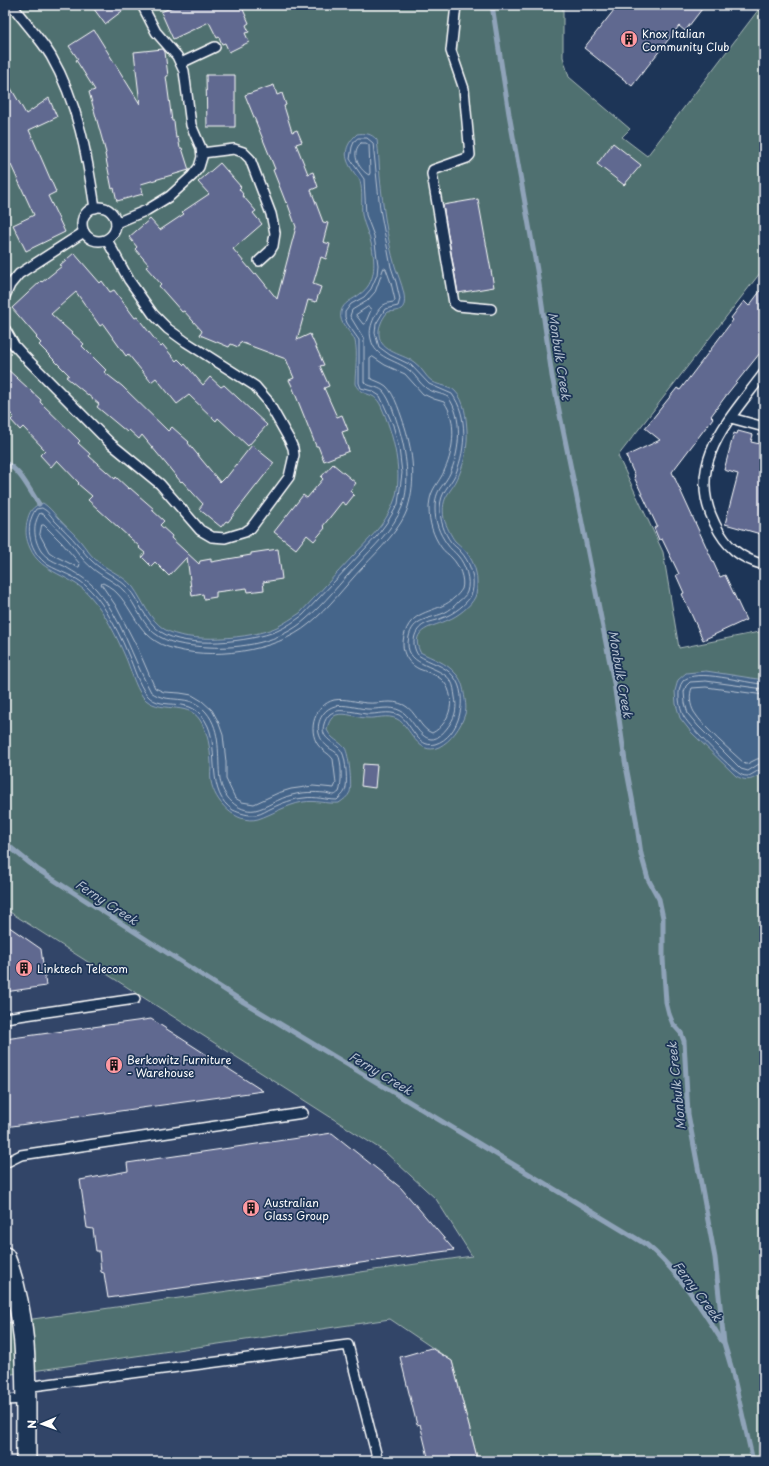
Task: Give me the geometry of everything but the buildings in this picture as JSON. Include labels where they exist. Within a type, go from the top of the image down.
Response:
[{"type":"street","points":[[5,1257],[11,1294],[24,1333],[26,1461]]},
{"type":"lane","points":[[12,5],[49,54],[69,93],[85,151],[95,208]]},
{"type":"lane","points":[[116,223],[154,206],[178,191],[199,167],[202,161],[200,142],[191,125],[186,79],[181,63],[177,56],[156,32],[142,5]]},
{"type":"lane","points":[[456,5],[451,51],[464,89],[470,153],[469,157],[467,158],[433,170],[432,174],[454,303],[458,306],[491,310]]},
{"type":"lane","points":[[181,63],[215,47]]},
{"type":"lane","points":[[202,153],[228,149],[238,150],[243,152],[250,160],[271,214],[275,233],[273,246],[270,251],[259,261]]},
{"type":"lane","points":[[100,207],[111,212],[116,223],[114,232],[107,240],[91,240],[84,232],[82,222],[83,217],[90,210],[95,208],[100,207]]},
{"type":"lane","points":[[5,296],[10,285],[19,274],[84,232]]},
{"type":"lane","points":[[5,329],[14,345],[25,357],[110,443],[160,484],[200,530],[212,537],[225,538],[245,532],[251,528],[289,477],[292,470],[294,455],[289,439],[267,400],[255,386],[186,342],[168,329],[153,314],[129,280],[107,240]]},
{"type":"lane","points":[[764,373],[716,438],[705,470],[704,486],[710,516],[726,542],[736,553],[747,560],[764,565]]},
{"type":"lane","points":[[731,418],[764,427]]},
{"type":"lane","points":[[5,1018],[135,999]]},
{"type":"lane","points":[[5,1163],[21,1155],[303,1114]]},
{"type":"lane","points":[[5,1400],[25,1393],[348,1345],[378,1461]]},
{"type":"shaded area","points":[[5,909],[385,1152],[436,1199],[472,1256],[5,1323]]},
{"type":"shaded area","points":[[390,1319],[452,1361],[478,1461],[5,1461],[5,1374]]},
{"type":"green space","points":[[5,5],[563,5],[563,57],[569,77],[630,129],[622,137],[647,156],[762,5],[764,5],[764,268],[618,456],[663,552],[679,648],[764,631],[764,1461],[478,1461],[452,1361],[390,1319],[5,1375],[5,1323],[472,1256],[436,1199],[385,1152],[5,909]]},
{"type":"water","points":[[357,134],[368,134],[377,140],[384,211],[392,255],[405,301],[401,309],[388,312],[383,318],[379,330],[379,337],[382,343],[391,351],[414,362],[433,382],[455,391],[463,404],[467,425],[466,447],[461,470],[445,499],[443,511],[444,519],[452,536],[464,549],[474,564],[477,578],[476,594],[470,604],[460,613],[420,633],[417,644],[420,652],[444,664],[458,676],[463,688],[466,711],[461,724],[455,733],[439,747],[431,749],[425,748],[420,744],[397,719],[385,717],[363,718],[344,714],[336,715],[330,721],[327,730],[331,736],[345,748],[346,751],[351,783],[350,792],[348,795],[339,803],[312,801],[303,802],[291,805],[258,819],[250,820],[234,815],[227,810],[213,789],[208,740],[200,720],[188,710],[156,705],[143,697],[135,682],[118,640],[101,610],[83,589],[49,569],[35,557],[28,542],[26,526],[32,510],[36,506],[43,503],[94,558],[133,587],[150,615],[159,625],[174,634],[203,638],[236,637],[252,634],[266,631],[286,622],[300,613],[375,532],[390,512],[393,504],[398,481],[398,468],[390,428],[381,406],[375,398],[358,389],[355,384],[355,341],[343,324],[341,317],[341,312],[344,306],[365,290],[369,284],[372,279],[374,266],[371,243],[362,215],[360,181],[350,166],[346,156],[349,143]]},
{"type":"water","points":[[706,671],[764,680],[764,772],[754,778],[748,780],[736,776],[691,732],[680,718],[676,704],[675,691],[678,680],[686,673]]},
{"type":"waterway","name":"Monbulk Creek","points":[[492,5],[509,114],[537,270],[552,376],[614,683],[625,761],[641,854],[648,879],[659,899],[663,918],[663,959],[666,1002],[673,1024],[681,1033],[684,1041],[688,1114],[715,1258],[724,1343],[732,1370],[753,1461]]},
{"type":"waterway","points":[[5,463],[16,470],[39,504]]},
{"type":"waterway","name":"Ferny Creek","points":[[5,843],[37,869],[242,1001],[647,1245],[679,1278],[722,1341]]},
{"type":"place","name":"Knox Italian Community Club","points":[[629,39]]},
{"type":"place","name":"Linktech Telecom","points":[[24,968]]},
{"type":"place","name":"Berkowitz Furniture - Warehouse","points":[[114,1065]]},
{"type":"place","name":"Australian Glass Group","points":[[251,1208]]}]
